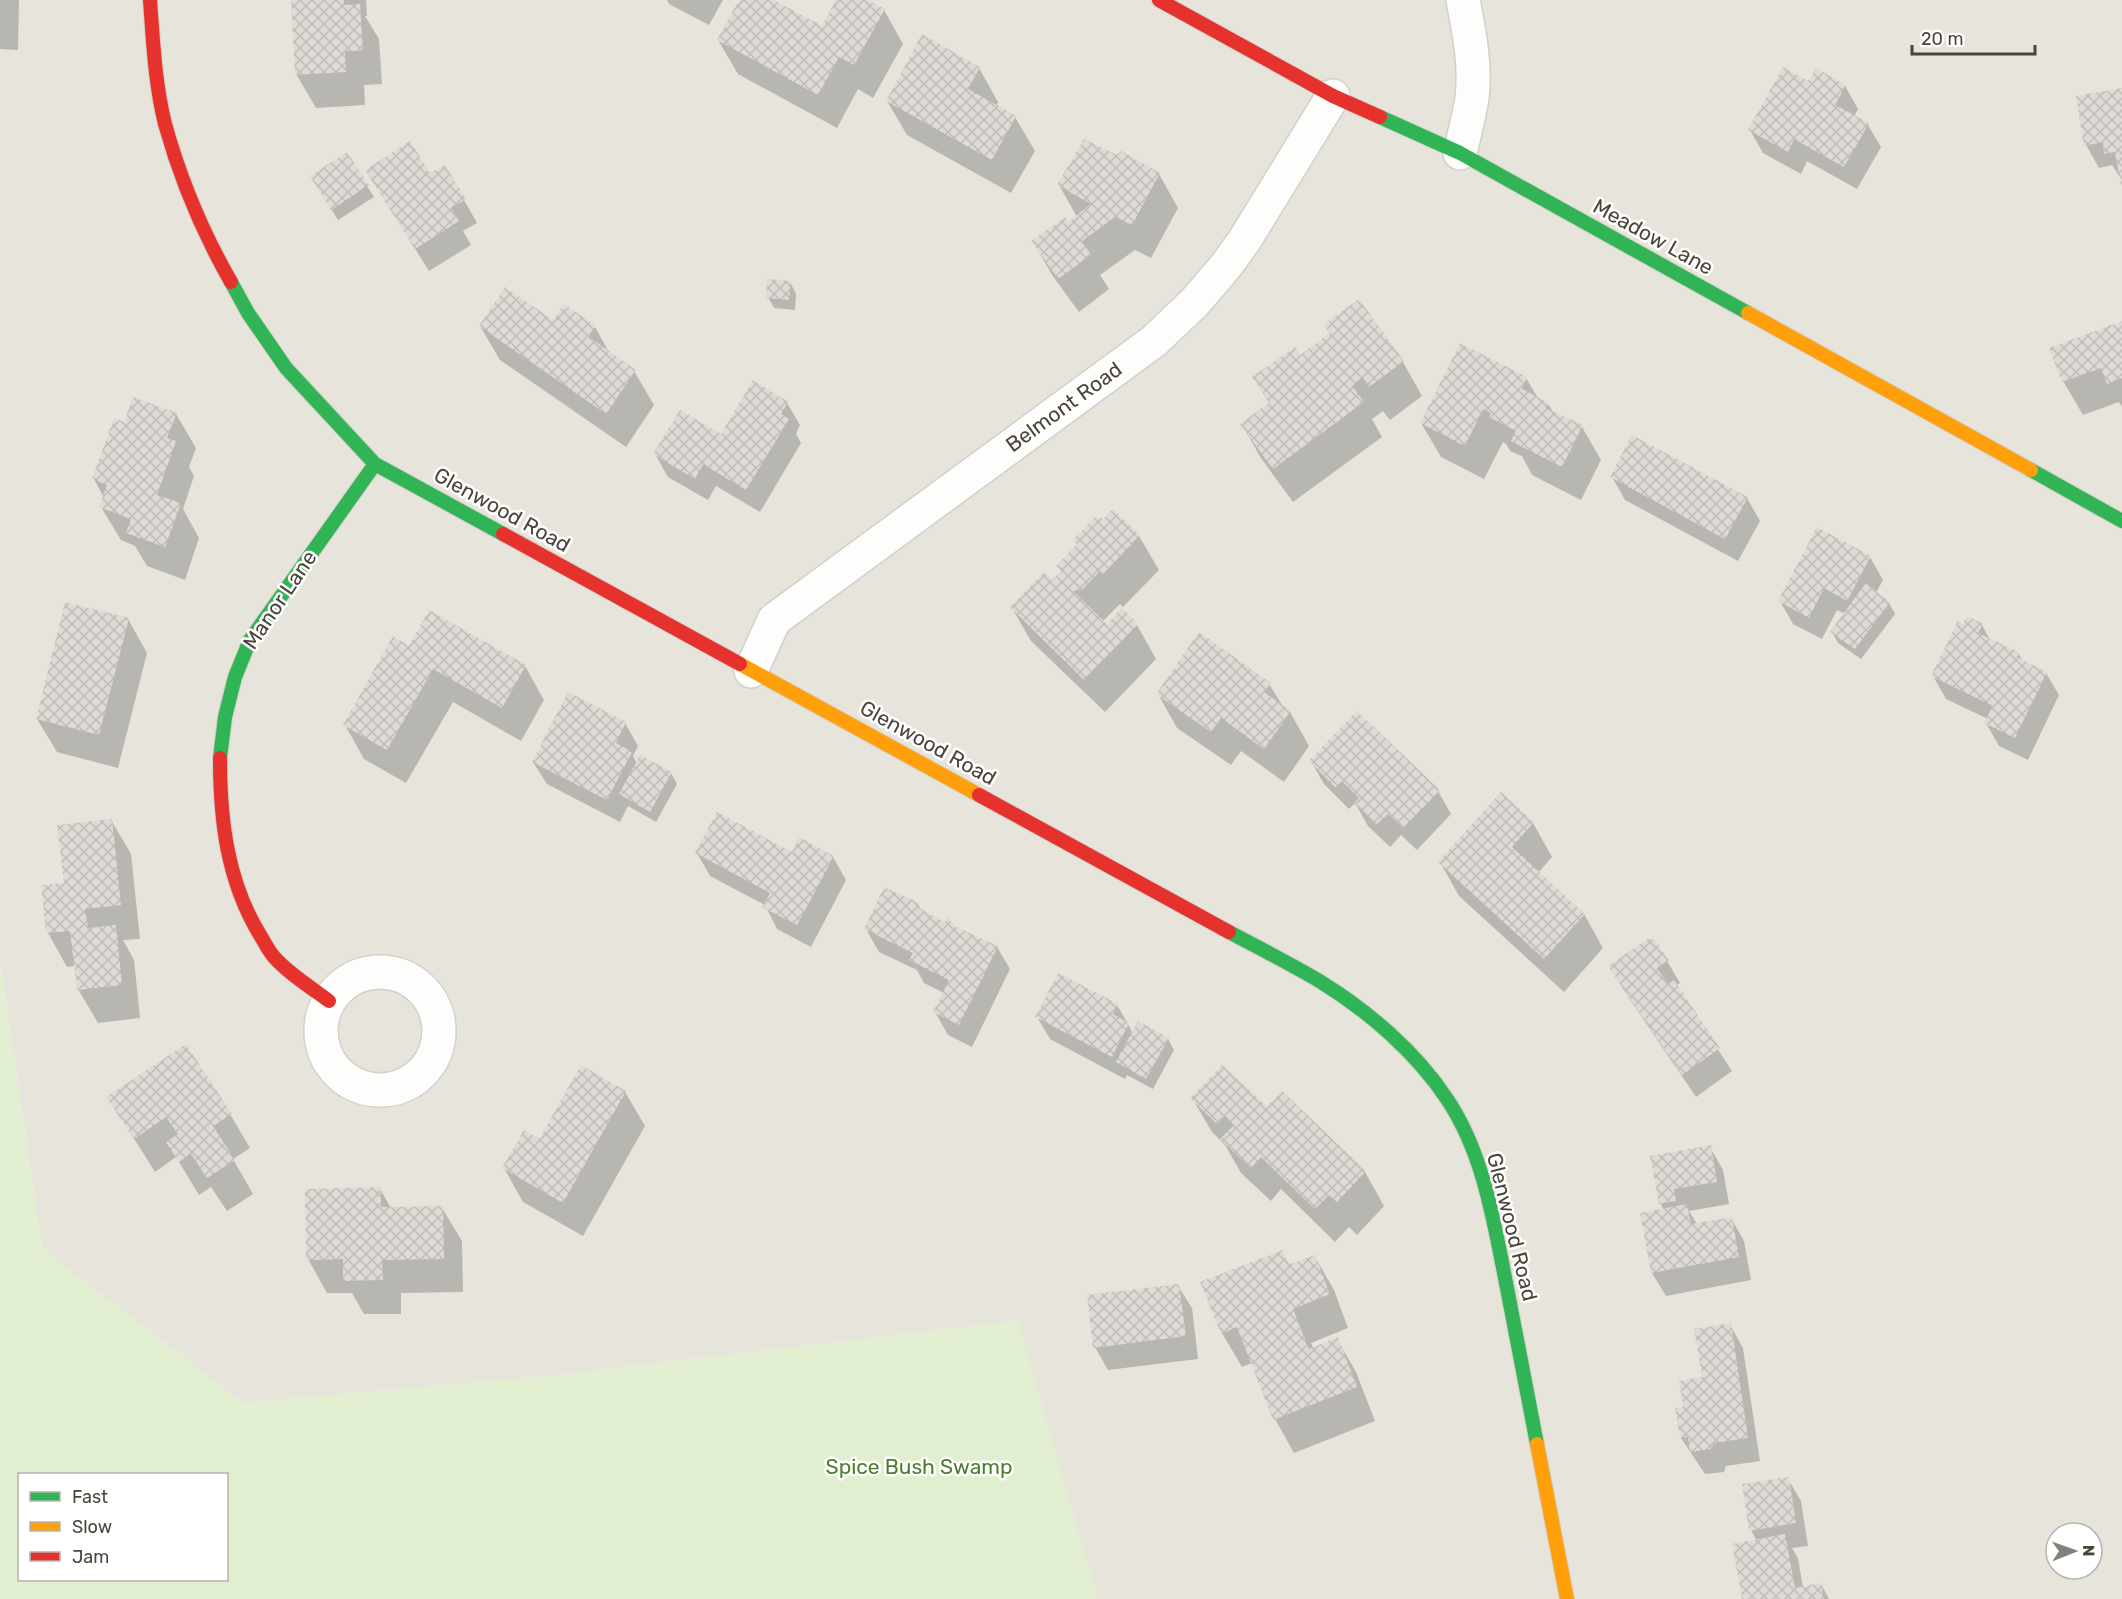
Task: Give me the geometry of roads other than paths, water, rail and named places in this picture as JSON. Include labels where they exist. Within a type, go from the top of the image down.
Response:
[{"type":"street","name":"Glenwood Road","points":[[150,0],[154,57],[165,123],[187,188],[217,258],[248,313],[286,368],[375,464],[1321,982],[1358,1008],[1399,1042],[1436,1081],[1460,1121],[1474,1153],[1494,1221],[1567,1599]]},
{"type":"street","name":"Meadow Lane","points":[[1159,0],[1333,96],[1460,153],[2122,521]]},
{"type":"street","points":[[1460,153],[1472,98],[1473,76],[1470,35],[1463,0]]},
{"type":"street","name":"Belmont Road","points":[[751,671],[774,620],[1154,341],[1195,302],[1244,241],[1333,96]]},
{"type":"street","name":"Manor Lane","points":[[329,1000],[273,957],[249,918],[234,879],[223,830],[219,780],[220,744],[230,693],[240,661],[250,640],[375,464]]},
{"type":"park label","name":"Spice Bush Swamp","points":[[919,1467]]}]
